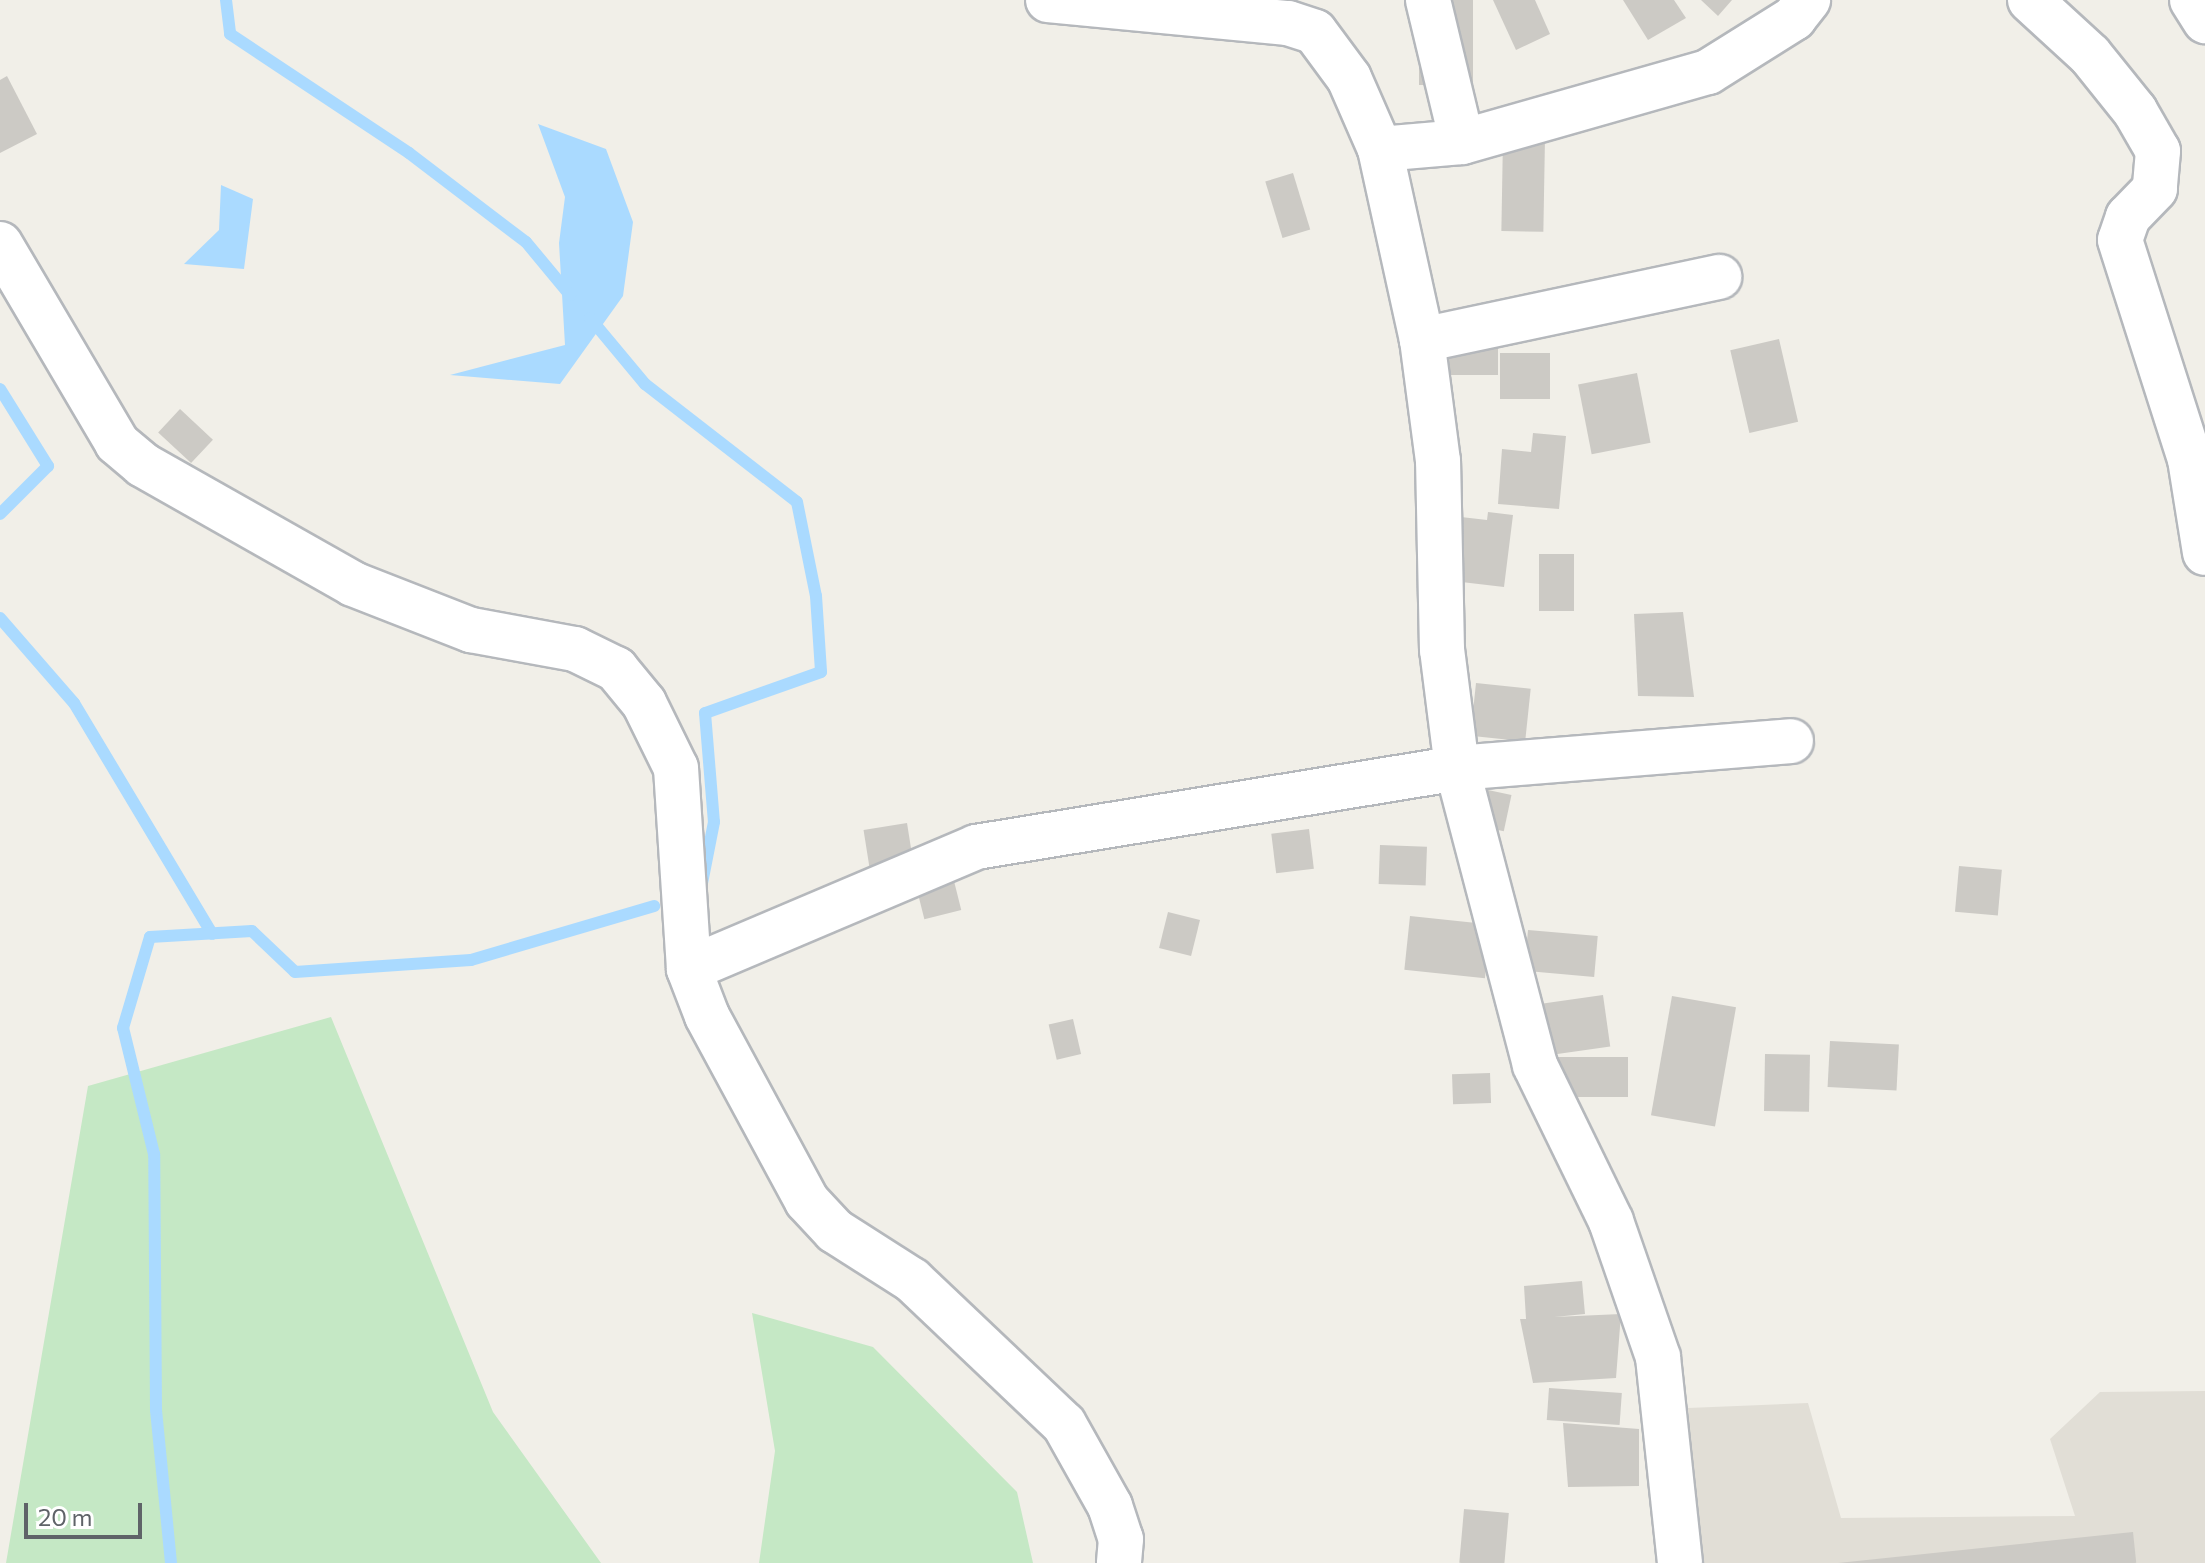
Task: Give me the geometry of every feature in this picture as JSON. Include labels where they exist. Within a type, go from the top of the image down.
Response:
[{"type":"street","points":[[1048,0],[1288,23],[1315,32],[1349,78],[1380,149],[1422,340],[1438,461],[1442,650],[1457,768],[1535,1065],[1611,1221],[1658,1357],[1680,1563]]},
{"type":"street","points":[[1428,0],[1462,142]]},
{"type":"street","points":[[1380,149],[1462,142],[1708,72],[1794,18],[1808,0]]},
{"type":"street","points":[[2030,0],[2090,55],[2135,111],[2158,151],[2155,189],[2128,217],[2120,240],[2190,459],[2205,553]]},
{"type":"street","points":[[2192,0],[2205,21]]},
{"type":"street","points":[[0,244],[117,443],[143,465],[353,584],[471,630],[575,649],[616,669],[644,703],[676,768],[689,969],[707,1016],[807,1201],[835,1231],[912,1280],[1064,1424],[1110,1506],[1121,1539],[1119,1563]]},
{"type":"street","points":[[1422,340],[1719,277]]},
{"type":"street","points":[[689,969],[976,847],[1457,768],[1791,741]]},
{"type":"shaded area","points":[[2205,1391],[2205,1563],[1699,1563],[1688,1408],[1808,1403],[1841,1518],[2075,1516],[2050,1439],[2100,1392]]},
{"type":"green space","points":[[331,1017],[493,1412],[601,1563],[6,1563],[88,1086]]},
{"type":"green space","points":[[752,1313],[873,1347],[1017,1492],[1033,1563],[759,1563],[775,1451]]},
{"type":"water","points":[[538,124],[606,149],[633,222],[623,296],[560,384],[450,375],[565,345],[559,243],[565,197]]},
{"type":"water","points":[[221,185],[253,199],[244,269],[184,264],[219,230]]},
{"type":"building","points":[[1419,0],[1473,0],[1473,85],[1419,85]]},
{"type":"building","points":[[1493,0],[1535,0],[1550,34],[1516,50]]},
{"type":"building","points":[[1623,0],[1674,0],[1686,18],[1648,40]]},
{"type":"building","points":[[1701,0],[1732,0],[1718,16]]},
{"type":"building","points":[[7,76],[37,134],[0,153],[0,80]]},
{"type":"building","points":[[1503,137],[1545,138],[1543,232],[1501,231]]},
{"type":"building","points":[[1293,173],[1310,229],[1283,238],[1265,181]]},
{"type":"building","points":[[1447,330],[1498,330],[1498,375],[1447,375]]},
{"type":"building","points":[[1779,339],[1798,422],[1749,433],[1730,350]]},
{"type":"building","points":[[1500,353],[1550,353],[1550,399],[1500,399]]},
{"type":"building","points":[[1637,373],[1651,443],[1592,454],[1578,384]]},
{"type":"building","points":[[180,409],[213,440],[191,463],[158,432]]},
{"type":"building","points":[[1533,433],[1566,436],[1559,509],[1498,504],[1502,449],[1531,452]]},
{"type":"building","points":[[1488,512],[1513,515],[1504,587],[1453,581],[1461,517],[1487,520]]},
{"type":"building","points":[[1539,554],[1574,554],[1574,611],[1539,611]]},
{"type":"building","points":[[1683,612],[1694,697],[1638,696],[1634,614]]},
{"type":"building","points":[[1476,683],[1531,689],[1525,741],[1470,736]]},
{"type":"building","points":[[1488,790],[1511,795],[1504,831],[1480,826]]},
{"type":"building","points":[[907,823],[915,873],[872,880],[864,830]]},
{"type":"building","points":[[1309,829],[1314,869],[1276,873],[1271,834]]},
{"type":"building","points":[[1380,845],[1427,847],[1426,886],[1379,884]]},
{"type":"building","points":[[1959,866],[2002,870],[1998,916],[1955,912]]},
{"type":"building","points":[[954,881],[961,910],[924,919],[917,890]]},
{"type":"building","points":[[1168,912],[1200,920],[1191,956],[1159,948]]},
{"type":"building","points":[[1410,916],[1491,924],[1485,978],[1404,970]]},
{"type":"building","points":[[1528,930],[1598,936],[1594,977],[1524,971]]},
{"type":"building","points":[[1603,995],[1610,1046],[1547,1055],[1540,1004]]},
{"type":"building","points":[[1672,996],[1736,1007],[1715,1126],[1651,1115]]},
{"type":"building","points":[[1073,1019],[1081,1054],[1057,1060],[1049,1025]]},
{"type":"building","points":[[1830,1041],[1899,1045],[1896,1091],[1828,1087]]},
{"type":"building","points":[[1765,1054],[1810,1055],[1809,1112],[1764,1111]]},
{"type":"building","points":[[1558,1057],[1628,1057],[1628,1097],[1558,1097]]},
{"type":"building","points":[[1490,1073],[1491,1103],[1453,1104],[1452,1074]]},
{"type":"building","points":[[1582,1281],[1585,1314],[1554,1317],[1621,1314],[1616,1378],[1533,1383],[1520,1319],[1526,1319],[1524,1286]]},
{"type":"building","points":[[1549,1388],[1622,1393],[1620,1425],[1547,1420]]},
{"type":"building","points":[[1563,1423],[1639,1429],[1639,1486],[1568,1487]]},
{"type":"building","points":[[1464,1509],[1509,1513],[1504,1563],[1459,1563]]},
{"type":"building","points":[[2133,1532],[2135,1563],[1838,1563]]},
{"type":"waterway","points":[[226,0],[230,34],[409,153],[526,242],[570,295]]},
{"type":"waterway","points":[[590,318],[645,384],[797,502],[816,596],[821,672],[705,713],[714,822],[702,883]]},
{"type":"waterway","points":[[0,389],[48,466],[0,514]]},
{"type":"waterway","points":[[0,618],[74,703],[212,934]]},
{"type":"waterway","points":[[171,1563],[156,1410],[154,1154],[123,1028],[150,937],[252,931],[295,972],[471,960],[654,906]]}]
